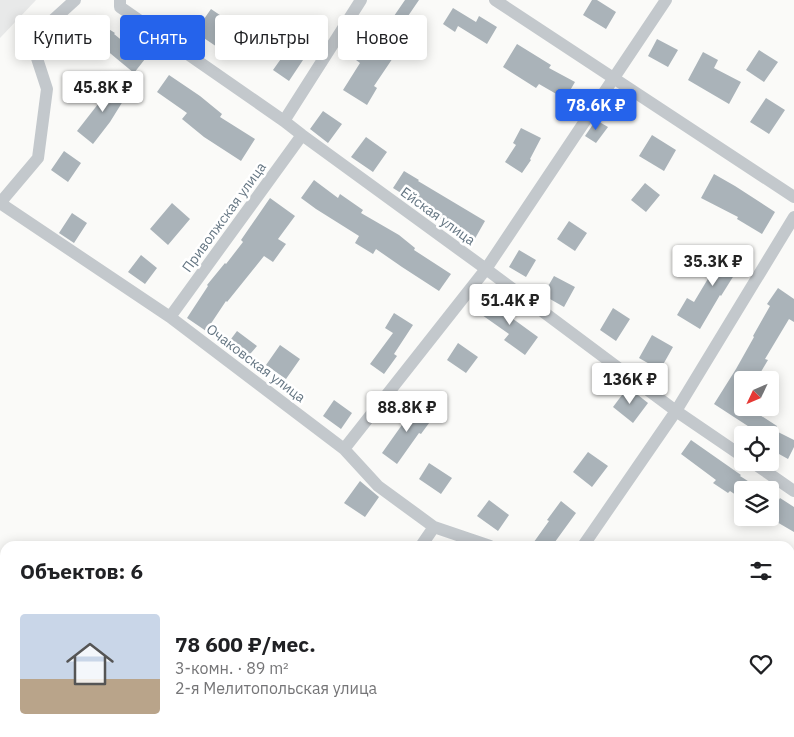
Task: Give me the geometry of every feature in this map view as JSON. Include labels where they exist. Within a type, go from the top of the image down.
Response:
[{"type":"street","points":[[0,203],[38,158],[47,90],[31,40],[75,0]]},
{"type":"street","name":"Ейская улица","points":[[120,0],[120,7],[284,121],[486,269],[676,412],[734,451]]},
{"type":"street","points":[[284,121],[361,0]]},
{"type":"street","points":[[495,0],[794,197]]},
{"type":"street","points":[[344,449],[486,269],[666,0]]},
{"type":"street","name":"Приволжская улица","points":[[170,317],[302,135]]},
{"type":"street","name":"Очаковская улица","points":[[0,203],[170,317],[344,449],[378,486],[434,527],[475,541]]},
{"type":"street","points":[[586,541],[676,412],[794,217]]},
{"type":"street","points":[[765,471],[794,491]]},
{"type":"street","points":[[424,541],[434,527]]},
{"type":"shaded area","points":[[0,0],[36,0],[22,15],[15,15],[15,22],[0,38]]},
{"type":"building","points":[[405,0],[419,0],[409,15],[395,15]]},
{"type":"building","points":[[592,0],[597,0],[616,12],[606,29],[583,15]]},
{"type":"building","points":[[453,8],[476,22],[479,16],[497,27],[487,44],[458,26],[455,32],[443,24]]},
{"type":"building","points":[[211,9],[220,15],[215,15],[215,46],[205,39],[205,18]]},
{"type":"building","points":[[110,30],[120,39],[120,60],[144,60],[134,73],[110,53]]},
{"type":"building","points":[[657,39],[678,50],[668,67],[648,56]]},
{"type":"building","points":[[517,44],[551,65],[549,68],[575,82],[565,99],[539,84],[536,88],[503,67]]},
{"type":"building","points":[[759,50],[778,62],[764,82],[746,70]]},
{"type":"building","points":[[703,52],[718,60],[714,68],[741,82],[729,104],[688,80]]},
{"type":"building","points":[[280,60],[303,60],[289,81],[273,70]]},
{"type":"building","points":[[356,60],[392,60],[374,86],[377,88],[367,105],[343,90],[360,63]]},
{"type":"building","points":[[169,75],[222,114],[220,117],[255,139],[241,161],[204,137],[182,119],[187,113],[157,92]]},
{"type":"building","points":[[110,82],[128,93],[110,122],[93,144],[77,131],[102,99],[100,97]]},
{"type":"building","points":[[766,98],[785,110],[769,134],[750,122]]},
{"type":"building","points":[[323,111],[342,124],[328,143],[310,129]]},
{"type":"building","points":[[596,120],[608,127],[596,143],[585,136]]},
{"type":"building","points":[[521,128],[541,138],[531,160],[522,173],[505,162],[516,145],[513,143]]},
{"type":"building","points":[[652,135],[676,150],[664,171],[639,156]]},
{"type":"building","points":[[366,137],[387,152],[373,172],[351,157]]},
{"type":"building","points":[[64,151],[81,163],[68,182],[51,170]]},
{"type":"building","points":[[404,171],[485,221],[473,242],[450,228],[452,225],[422,208],[393,188]]},
{"type":"building","points":[[714,174],[775,212],[762,234],[737,219],[738,217],[701,198]]},
{"type":"building","points":[[314,180],[338,198],[340,194],[363,210],[361,213],[399,235],[415,248],[414,250],[451,274],[439,291],[376,249],[373,254],[355,243],[359,236],[301,198]]},
{"type":"building","points":[[645,183],[660,195],[646,212],[631,200]]},
{"type":"building","points":[[270,198],[295,216],[278,239],[286,244],[273,262],[264,256],[226,301],[206,331],[187,318],[207,285],[243,242],[241,240]]},
{"type":"building","points":[[172,203],[190,219],[168,245],[150,229]]},
{"type":"building","points":[[72,213],[87,223],[74,243],[59,233]]},
{"type":"building","points":[[569,221],[587,233],[575,251],[557,239]]},
{"type":"building","points":[[727,245],[748,257],[720,295],[700,329],[677,315],[687,298],[694,302]]},
{"type":"building","points":[[519,250],[536,260],[526,277],[509,267]]},
{"type":"building","points":[[141,255],[157,268],[145,284],[128,272]]},
{"type":"building","points":[[554,276],[575,287],[564,307],[543,295]]},
{"type":"building","points":[[778,288],[794,299],[794,322],[789,319],[765,359],[768,360],[761,371],[735,371],[770,306],[767,304]]},
{"type":"building","points":[[495,296],[510,307],[505,313],[538,337],[525,355],[504,340],[509,334],[482,315]]},
{"type":"building","points":[[613,308],[630,319],[616,341],[600,330]]},
{"type":"building","points":[[394,313],[413,325],[394,354],[397,356],[384,374],[370,364],[393,333],[385,328]]},
{"type":"building","points":[[237,331],[257,346],[244,361],[225,347]]},
{"type":"building","points":[[652,335],[673,347],[660,370],[639,358]]},
{"type":"building","points":[[458,343],[478,357],[466,373],[447,360]]},
{"type":"building","points":[[280,345],[300,359],[286,379],[266,365]]},
{"type":"building","points":[[734,372],[734,416],[761,416],[777,426],[748,426],[714,404]]},
{"type":"building","points":[[628,387],[648,403],[633,423],[613,407]]},
{"type":"building","points":[[334,400],[352,413],[341,429],[323,416]]},
{"type":"building","points":[[410,403],[432,419],[421,434],[419,433],[397,464],[382,453],[404,422],[398,418]]},
{"type":"building","points":[[779,432],[794,440],[794,447],[788,459],[779,454]]},
{"type":"building","points":[[691,440],[748,481],[734,481],[734,494],[730,491],[728,493],[713,483],[716,480],[681,454]]},
{"type":"building","points":[[588,452],[608,466],[592,487],[573,472]]},
{"type":"building","points":[[429,463],[452,478],[441,494],[419,479]]},
{"type":"building","points":[[360,481],[379,497],[365,517],[344,503]]},
{"type":"building","points":[[780,498],[794,507],[794,532],[779,523]]},
{"type":"building","points":[[489,500],[509,515],[498,531],[477,516]]},
{"type":"building","points":[[561,501],[576,513],[556,541],[535,541],[549,521],[547,520]]}]
